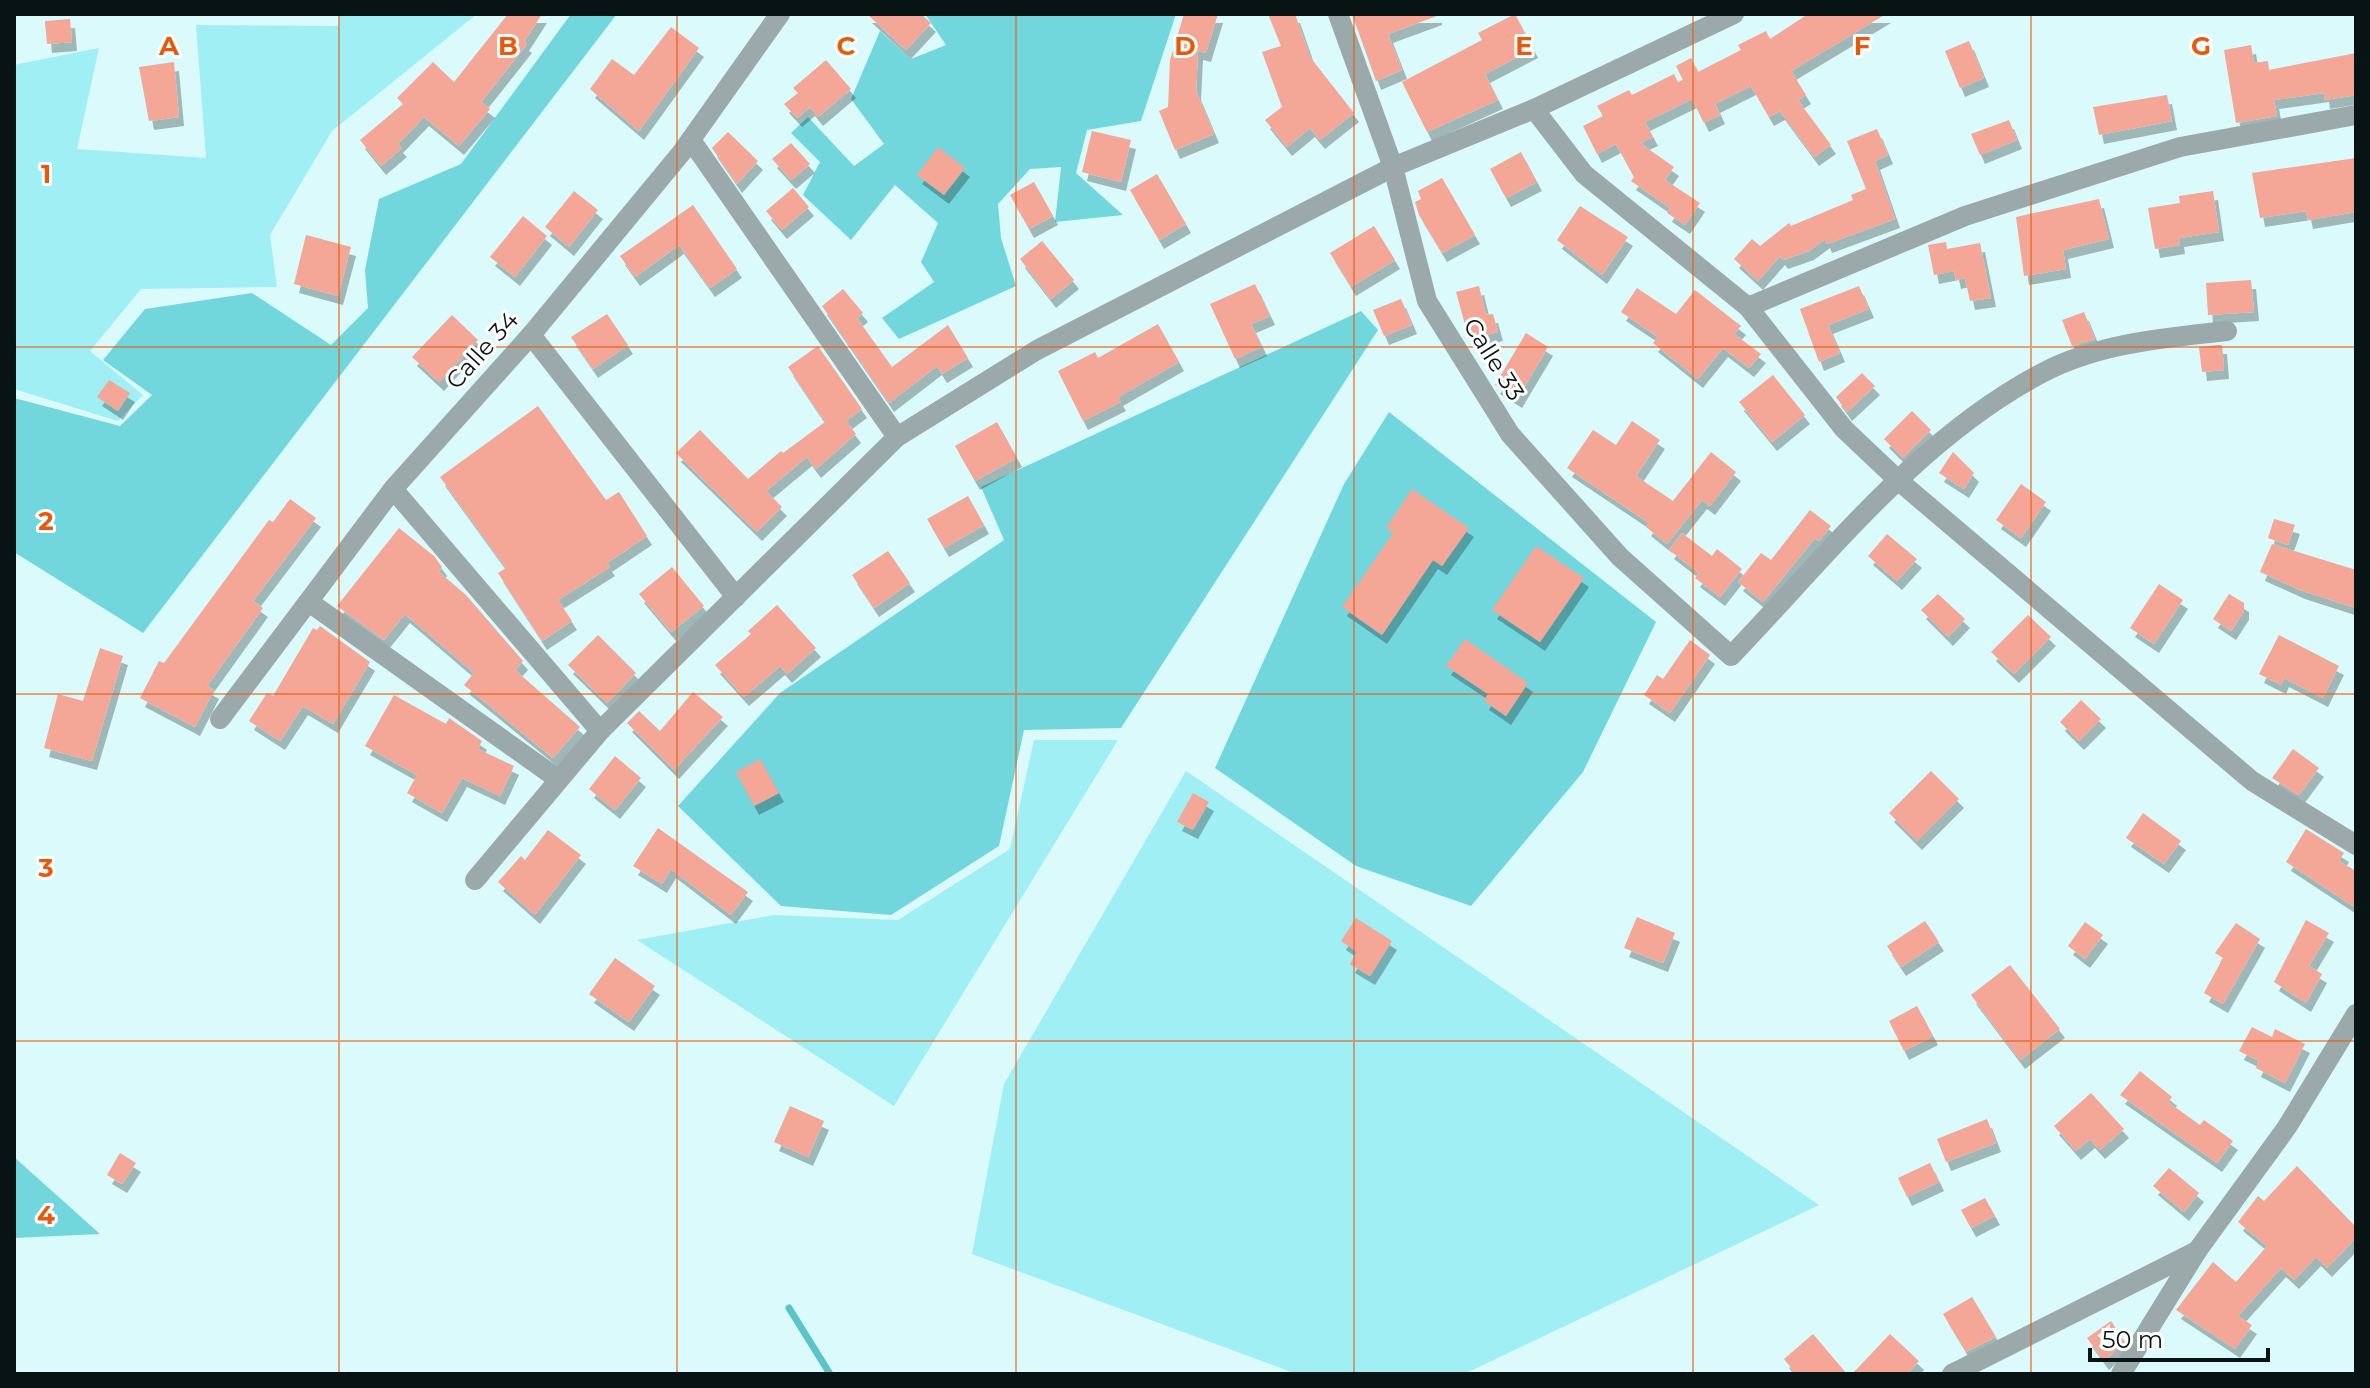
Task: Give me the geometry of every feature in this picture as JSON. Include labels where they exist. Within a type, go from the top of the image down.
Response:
[{"type":"street","name":"Calle 34","points":[[220,719],[393,489],[531,335],[691,140],[780,14]]},
{"type":"street","name":"Calle 33","points":[[1338,14],[1393,167],[1427,301],[1510,434],[1620,557],[1731,656],[1899,481]]},
{"type":"street","points":[[475,880],[600,731],[897,437],[1037,350],[1393,167],[1534,109],[1734,14]]},
{"type":"street","points":[[1534,109],[1584,174],[1748,307],[1844,429],[1899,481],[2252,781],[2356,845]]},
{"type":"street","points":[[1748,307],[1965,216],[2180,147],[2356,115]]},
{"type":"street","points":[[691,140],[897,437]]},
{"type":"street","points":[[1899,481],[1967,418],[2046,371],[2134,342],[2227,331]]},
{"type":"street","points":[[531,335],[736,597]]},
{"type":"street","points":[[393,489],[600,731]]},
{"type":"street","points":[[309,602],[558,779]]},
{"type":"street","points":[[2121,1374],[2197,1251],[2287,1127],[2356,1014]]},
{"type":"street","points":[[1952,1374],[2197,1251]]},
{"type":"shaded area","points":[[339,14],[477,14],[332,131],[270,235],[277,287],[141,289],[90,351],[143,395],[118,421],[14,389],[14,65],[99,48],[77,149],[206,158],[196,25],[338,26]]},
{"type":"shaded area","points":[[571,14],[617,14],[143,633],[14,552],[14,398],[120,426],[152,395],[103,360],[145,309],[252,293],[331,345],[368,308],[365,270],[379,199],[461,164]]},
{"type":"shaded area","points":[[925,14],[1176,14],[1141,121],[1087,130],[1076,173],[1123,215],[1055,222],[1061,167],[1030,169],[998,204],[1001,238],[1016,286],[899,339],[882,318],[934,282],[921,262],[938,223],[895,185],[851,240],[803,195],[820,162],[791,133],[808,117],[854,166],[884,144],[851,99],[880,31],[911,59],[946,45]]},
{"type":"shaded area","points":[[1361,311],[1378,330],[1121,728],[1024,730],[999,846],[891,915],[781,906],[678,806],[780,693],[1004,540],[981,487]]},
{"type":"shaded area","points":[[1389,412],[1656,622],[1583,772],[1471,906],[1356,866],[1215,768],[1344,484]]},
{"type":"shaded area","points":[[1034,740],[1118,740],[894,1106],[637,940],[774,915],[898,920],[1010,849]]},
{"type":"shaded area","points":[[1186,771],[1819,1205],[1464,1374],[1297,1374],[972,1254],[1004,1084]]},
{"type":"shaded area","points":[[14,1157],[100,1234],[14,1238]]},
{"type":"building","points":[[508,14],[542,14],[524,42],[527,44],[481,102],[490,109],[459,146],[424,117],[398,144],[402,148],[381,166],[360,140],[403,104],[397,98],[433,62],[454,82]]},
{"type":"building","points":[[867,14],[921,14],[931,23],[906,50]]},
{"type":"building","points":[[1184,14],[1218,14],[1206,53],[1198,51],[1196,91],[1214,134],[1175,150],[1159,111],[1168,107],[1170,60]]},
{"type":"building","points":[[1268,14],[1295,14],[1310,57],[1354,113],[1320,140],[1310,128],[1287,147],[1265,120],[1282,107],[1262,52],[1281,46]]},
{"type":"building","points":[[1352,14],[1437,16],[1388,34],[1402,70],[1376,81]]},
{"type":"building","points":[[1515,14],[1533,49],[1485,74],[1498,100],[1427,132],[1402,82],[1482,40],[1478,33]]},
{"type":"building","points":[[1808,14],[1886,14],[1791,71],[1806,95],[1798,100],[1831,145],[1814,157],[1780,111],[1769,117],[1751,86],[1715,104],[1720,115],[1704,123],[1692,99],[1645,122],[1653,137],[1640,143],[1674,167],[1665,180],[1700,203],[1685,225],[1667,213],[1670,208],[1631,181],[1634,177],[1616,144],[1597,154],[1583,126],[1603,116],[1597,106],[1629,90],[1632,95],[1674,74],[1678,82],[1683,80],[1676,66],[1691,58],[1698,72],[1741,50],[1738,45],[1766,31],[1770,39]]},
{"type":"building","points":[[70,19],[72,42],[47,44],[45,21]]},
{"type":"building","points":[[671,27],[699,48],[639,131],[590,89],[612,59],[634,75]]},
{"type":"building","points":[[1969,41],[1984,78],[1960,88],[1945,51]]},
{"type":"building","points":[[2251,45],[2254,63],[2268,61],[2269,70],[2356,53],[2356,95],[2325,100],[2324,93],[2274,100],[2277,116],[2236,123],[2224,50]]},
{"type":"building","points":[[826,60],[851,89],[818,117],[810,107],[797,118],[784,104],[798,93],[793,88]]},
{"type":"building","points":[[174,62],[179,117],[149,121],[139,67]]},
{"type":"building","points":[[2167,95],[2172,121],[2099,135],[2093,107]]},
{"type":"building","points":[[2009,120],[2017,140],[1980,155],[1971,134]]},
{"type":"building","points":[[1877,129],[1888,155],[1875,161],[1895,219],[1827,244],[1825,239],[1809,251],[1783,260],[1780,256],[1758,281],[1734,259],[1752,239],[1760,246],[1789,223],[1791,226],[1853,200],[1851,195],[1866,189],[1847,141]]},
{"type":"building","points":[[1092,131],[1131,140],[1121,182],[1082,172]]},
{"type":"building","points":[[728,132],[758,161],[737,184],[712,148]]},
{"type":"building","points":[[791,143],[810,164],[791,180],[772,159]]},
{"type":"building","points":[[938,147],[965,168],[944,195],[917,175]]},
{"type":"building","points":[[1521,152],[1537,182],[1506,198],[1490,169]]},
{"type":"building","points":[[2356,158],[2356,212],[2308,220],[2306,211],[2260,218],[2252,173]]},
{"type":"building","points":[[1157,174],[1186,224],[1159,240],[1130,190]]},
{"type":"building","points":[[1442,178],[1475,235],[1442,253],[1419,215],[1415,202],[1421,199],[1418,191]]},
{"type":"building","points":[[1034,182],[1053,216],[1029,229],[1010,195]]},
{"type":"building","points":[[793,188],[809,207],[782,230],[766,211]]},
{"type":"building","points":[[574,191],[598,210],[569,247],[545,227]]},
{"type":"building","points":[[2213,191],[2219,232],[2179,238],[2180,245],[2155,249],[2148,208],[2180,203],[2179,196]]},
{"type":"building","points":[[2099,199],[2109,239],[2063,250],[2066,269],[2024,276],[2016,217]]},
{"type":"building","points":[[693,205],[737,269],[710,288],[679,245],[635,277],[620,256]]},
{"type":"building","points":[[1580,206],[1628,237],[1602,275],[1557,240]]},
{"type":"building","points":[[523,216],[547,236],[515,277],[490,257]]},
{"type":"building","points":[[1374,226],[1395,260],[1351,287],[1330,253]]},
{"type":"building","points":[[306,235],[351,247],[338,296],[294,284]]},
{"type":"building","points":[[1042,241],[1074,280],[1051,299],[1020,259]]},
{"type":"building","points":[[1946,242],[1947,249],[1980,243],[1991,298],[1970,301],[1965,278],[1956,280],[1954,271],[1934,275],[1928,245]]},
{"type":"building","points":[[2251,280],[2254,312],[2208,315],[2206,283]]},
{"type":"building","points":[[1255,284],[1270,316],[1251,324],[1262,347],[1235,359],[1210,304]]},
{"type":"building","points":[[1479,286],[1486,315],[1493,314],[1498,332],[1469,339],[1456,292]]},
{"type":"building","points":[[1859,286],[1869,309],[1828,325],[1840,353],[1819,362],[1800,309]]},
{"type":"building","points":[[1637,288],[1676,314],[1695,290],[1741,326],[1734,334],[1761,354],[1749,368],[1723,348],[1698,379],[1653,343],[1658,337],[1621,312]]},
{"type":"building","points":[[843,289],[863,313],[857,318],[892,367],[948,325],[968,358],[942,374],[937,366],[889,403],[822,306]]},
{"type":"building","points":[[1401,299],[1412,325],[1384,336],[1373,310]]},
{"type":"building","points":[[2084,312],[2095,339],[2072,346],[2062,320]]},
{"type":"building","points":[[607,314],[628,345],[593,369],[571,337]]},
{"type":"building","points":[[452,315],[478,340],[439,382],[412,357]]},
{"type":"building","points":[[1158,324],[1179,362],[1118,397],[1121,402],[1083,421],[1058,371],[1095,352],[1098,358]]},
{"type":"building","points":[[1526,333],[1548,347],[1517,399],[1495,385]]},
{"type":"building","points":[[2222,345],[2224,370],[2202,372],[2199,347]]},
{"type":"building","points":[[818,346],[862,409],[846,421],[856,434],[816,469],[807,457],[766,491],[782,507],[757,532],[676,453],[700,430],[748,479],[781,451],[783,453],[825,422],[788,367]]},
{"type":"building","points":[[1862,373],[1875,386],[1847,412],[1836,397]]},
{"type":"building","points":[[1773,375],[1805,415],[1772,442],[1739,402]]},
{"type":"building","points":[[109,380],[130,393],[118,411],[97,397]]},
{"type":"building","points":[[538,406],[606,500],[619,492],[647,536],[607,563],[610,567],[558,600],[572,621],[542,641],[498,573],[506,568],[440,477]]},
{"type":"building","points":[[1912,411],[1931,430],[1903,458],[1884,439]]},
{"type":"building","points":[[1632,421],[1660,440],[1636,476],[1673,501],[1711,452],[1736,472],[1710,506],[1702,500],[1667,544],[1646,527],[1649,523],[1567,468],[1593,430],[1616,445]]},
{"type":"building","points":[[997,422],[1017,458],[975,481],[955,446]]},
{"type":"building","points":[[1953,452],[1974,473],[1964,489],[1939,473]]},
{"type":"building","points":[[2021,484],[2046,502],[2021,538],[1996,520]]},
{"type":"building","points":[[1412,489],[1469,528],[1442,566],[1433,560],[1382,635],[1342,607],[1393,533],[1386,528]]},
{"type":"building","points":[[968,496],[984,525],[944,548],[927,519]]},
{"type":"building","points":[[290,499],[316,518],[253,601],[263,608],[207,686],[214,690],[195,727],[140,698],[159,661],[164,663],[269,520],[273,522]]},
{"type":"building","points":[[1810,510],[1831,526],[1819,541],[1815,538],[1763,602],[1738,582],[1761,553],[1771,560]]},
{"type":"building","points":[[2274,519],[2295,525],[2288,545],[2268,538]]},
{"type":"building","points":[[399,528],[434,556],[442,567],[439,572],[466,595],[523,661],[515,670],[580,727],[553,758],[464,685],[474,673],[405,614],[384,640],[337,606]]},
{"type":"building","points":[[1682,533],[1712,556],[1717,549],[1742,569],[1720,597],[1695,578],[1699,573],[1669,550]]},
{"type":"building","points":[[1887,534],[1917,559],[1897,581],[1868,556]]},
{"type":"building","points":[[2272,544],[2356,570],[2356,608],[2300,590],[2260,572]]},
{"type":"building","points":[[1536,546],[1584,578],[1540,642],[1492,610]]},
{"type":"building","points":[[888,551],[910,583],[874,608],[852,575]]},
{"type":"building","points":[[672,567],[704,606],[671,632],[639,594]]},
{"type":"building","points":[[2159,584],[2183,600],[2154,644],[2130,628]]},
{"type":"building","points":[[1938,594],[1965,619],[1948,637],[1921,610]]},
{"type":"building","points":[[2229,594],[2244,603],[2244,611],[2231,631],[2213,619]]},
{"type":"building","points":[[777,605],[816,648],[787,674],[780,666],[744,697],[715,665],[751,634],[748,631]]},
{"type":"building","points":[[2028,615],[2051,637],[2014,674],[1991,652]]},
{"type":"building","points":[[320,626],[370,662],[333,724],[303,706],[280,741],[249,721],[267,693],[273,696],[313,628],[317,630]]},
{"type":"building","points":[[598,635],[636,673],[607,703],[568,665]]},
{"type":"building","points":[[2279,635],[2339,666],[2323,698],[2284,678],[2281,685],[2259,674]]},
{"type":"building","points":[[1465,639],[1528,683],[1506,716],[1484,701],[1488,694],[1446,666]]},
{"type":"building","points":[[1690,640],[1710,655],[1670,713],[1644,695],[1657,675],[1663,679]]},
{"type":"building","points":[[100,648],[123,656],[92,761],[44,748],[58,694],[83,701]]},
{"type":"building","points":[[693,692],[723,717],[674,770],[627,723],[639,711],[660,731]]},
{"type":"building","points":[[394,695],[446,724],[449,718],[482,741],[478,749],[514,766],[500,796],[462,778],[442,813],[407,793],[417,775],[365,746]]},
{"type":"building","points":[[2081,700],[2101,719],[2079,741],[2060,722]]},
{"type":"building","points":[[2293,749],[2319,768],[2299,795],[2272,778]]},
{"type":"building","points":[[615,756],[641,778],[615,810],[589,789]]},
{"type":"building","points":[[760,759],[779,793],[754,806],[736,772]]},
{"type":"building","points":[[1931,771],[1959,799],[1917,841],[1889,813]]},
{"type":"building","points":[[1193,793],[1209,802],[1193,830],[1177,822]]},
{"type":"building","points":[[2143,813],[2181,841],[2164,864],[2126,838]]},
{"type":"building","points":[[658,828],[748,892],[731,915],[671,869],[662,884],[633,866]]},
{"type":"building","points":[[2306,829],[2344,853],[2339,861],[2356,871],[2356,908],[2286,862]]},
{"type":"building","points":[[548,830],[581,855],[535,915],[498,882],[521,856],[525,860]]},
{"type":"building","points":[[1637,917],[1675,933],[1663,963],[1624,948]]},
{"type":"building","points":[[1356,918],[1392,941],[1370,976],[1350,964],[1357,952],[1341,941]]},
{"type":"building","points":[[2306,920],[2329,933],[2309,966],[2322,974],[2306,1003],[2274,982]]},
{"type":"building","points":[[1925,921],[1939,942],[1901,967],[1887,946]]},
{"type":"building","points":[[2085,922],[2103,935],[2085,959],[2068,946]]},
{"type":"building","points":[[2236,923],[2260,939],[2223,1004],[2204,993],[2223,958],[2215,953]]},
{"type":"building","points":[[615,958],[655,986],[629,1022],[589,994]]},
{"type":"building","points":[[2010,965],[2060,1029],[2020,1060],[1971,995]]},
{"type":"building","points":[[1917,1006],[1933,1036],[1904,1051],[1889,1021]]},
{"type":"building","points":[[2252,1027],[2272,1037],[2275,1029],[2305,1044],[2285,1083],[2256,1068],[2259,1061],[2239,1051]]},
{"type":"building","points":[[2140,1071],[2172,1097],[2168,1102],[2200,1125],[2204,1120],[2233,1141],[2217,1163],[2120,1095]]},
{"type":"building","points":[[2091,1093],[2124,1129],[2100,1150],[2090,1139],[2076,1151],[2054,1126]]},
{"type":"building","points":[[790,1106],[824,1121],[808,1157],[774,1142]]},
{"type":"building","points":[[1987,1119],[1996,1143],[1946,1162],[1937,1139]]},
{"type":"building","points":[[120,1153],[136,1163],[122,1184],[107,1175]]},
{"type":"building","points":[[1930,1163],[1939,1182],[1907,1197],[1898,1178]]},
{"type":"building","points":[[2297,1166],[2356,1227],[2356,1238],[2327,1268],[2316,1257],[2294,1280],[2281,1268],[2238,1316],[2252,1325],[2235,1349],[2176,1310],[2213,1262],[2236,1282],[2267,1246],[2238,1222],[2258,1196],[2264,1201]]},
{"type":"building","points":[[2169,1168],[2199,1193],[2184,1212],[2153,1186]]},
{"type":"building","points":[[1985,1198],[1995,1216],[1971,1228],[1961,1210]]},
{"type":"building","points":[[1972,1297],[1996,1337],[1966,1352],[1943,1314]]},
{"type":"building","points":[[2111,1321],[2125,1342],[2104,1361],[2087,1338]]},
{"type":"building","points":[[1813,1334],[1847,1374],[1796,1374],[1784,1359]]},
{"type":"building","points":[[1890,1334],[1919,1361],[1907,1374],[1852,1374]]},
{"type":"waterway","points":[[789,1308],[830,1374]]}]
